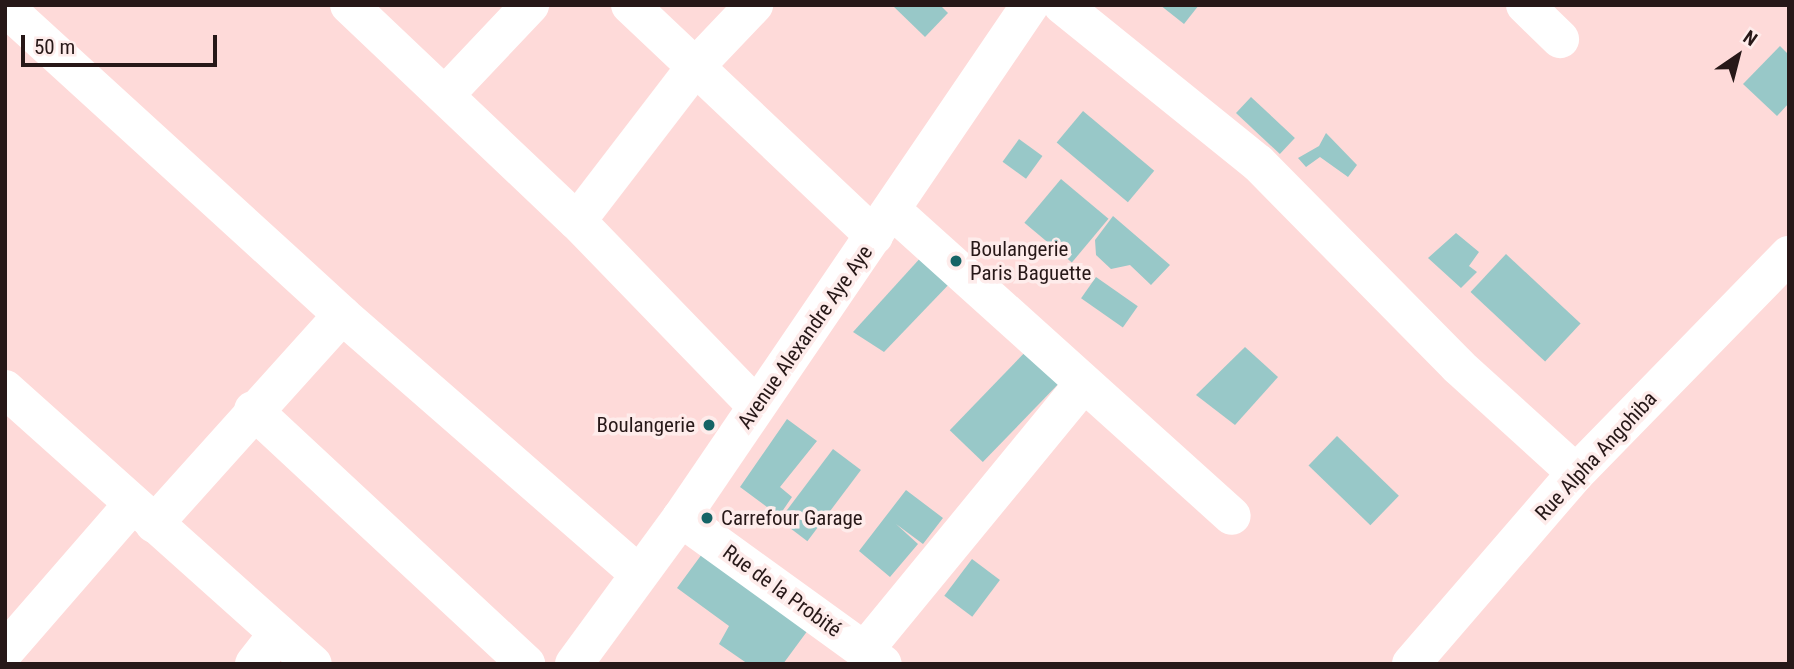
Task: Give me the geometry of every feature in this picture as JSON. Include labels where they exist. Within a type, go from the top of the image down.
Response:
[{"type":"street","points":[[349,5],[577,220],[756,406]]},
{"type":"street","points":[[445,96],[530,5]]},
{"type":"street","points":[[630,5],[695,67],[1083,384],[1232,516]]},
{"type":"street","points":[[577,220],[695,67],[754,5]]},
{"type":"street","name":"Avenue Alexandre Aye Aye","points":[[574,664],[637,572],[681,518],[1030,5]]},
{"type":"street","points":[[1062,5],[1275,179],[1458,366],[1576,473]]},
{"type":"street","points":[[1525,5],[1560,39]]},
{"type":"street","points":[[5,7],[342,315],[637,572]]},
{"type":"street","name":"Rue Alpha Angohiba","points":[[1411,664],[1576,473],[1789,255]]},
{"type":"street","points":[[5,651],[253,410],[342,315]]},
{"type":"street","points":[[874,657],[1083,384]]},
{"type":"street","points":[[5,389],[313,664]]},
{"type":"street","points":[[253,410],[526,664]]},
{"type":"street","name":"Rue de la Probité","points":[[681,518],[874,657]]},
{"type":"street","points":[[254,664],[278,633]]},
{"type":"building","points":[[892,5],[940,5],[948,13],[925,37]]},
{"type":"building","points":[[1160,5],[1199,5],[1184,24]]},
{"type":"building","points":[[1780,46],[1789,55],[1789,103],[1777,116],[1743,84]]},
{"type":"building","points":[[1251,97],[1295,138],[1280,154],[1236,113]]},
{"type":"building","points":[[1083,111],[1154,171],[1128,202],[1057,142]]},
{"type":"building","points":[[1326,133],[1357,165],[1348,177],[1320,157],[1306,167],[1298,158],[1319,146]]},
{"type":"building","points":[[1019,139],[1042,156],[1026,179],[1003,162]]},
{"type":"building","points":[[1061,179],[1108,219],[1072,263],[1024,223]]},
{"type":"building","points":[[1113,216],[1170,265],[1151,285],[1130,265],[1111,269],[1096,255],[1095,240]]},
{"type":"building","points":[[1456,233],[1479,252],[1469,266],[1477,272],[1461,288],[1428,258]]},
{"type":"building","points":[[1506,254],[1581,324],[1545,362],[1471,292]]},
{"type":"building","points":[[923,255],[954,279],[884,352],[853,332]]},
{"type":"building","points":[[1096,277],[1138,306],[1123,328],[1081,298]]},
{"type":"building","points":[[1031,346],[1064,378],[983,462],[950,430]]},
{"type":"building","points":[[1245,347],[1278,377],[1235,425],[1196,395]]},
{"type":"building","points":[[787,419],[817,441],[780,487],[792,497],[779,516],[740,487]]},
{"type":"building","points":[[1337,436],[1399,496],[1370,525],[1309,465]]},
{"type":"building","points":[[833,449],[861,470],[807,541],[779,520]]},
{"type":"building","points":[[906,490],[943,518],[923,544],[896,524],[918,544],[890,577],[859,551]]},
{"type":"building","points":[[702,554],[811,626],[783,664],[748,664],[719,644],[729,626],[677,588]]},
{"type":"building","points":[[972,559],[1000,580],[972,617],[944,596]]},
{"type":"place","name":"Boulangerie Paris Baguette","points":[[956,261]]},
{"type":"place","name":"Boulangerie","points":[[709,425]]},
{"type":"place","name":"Carrefour Garage","points":[[707,518]]}]
